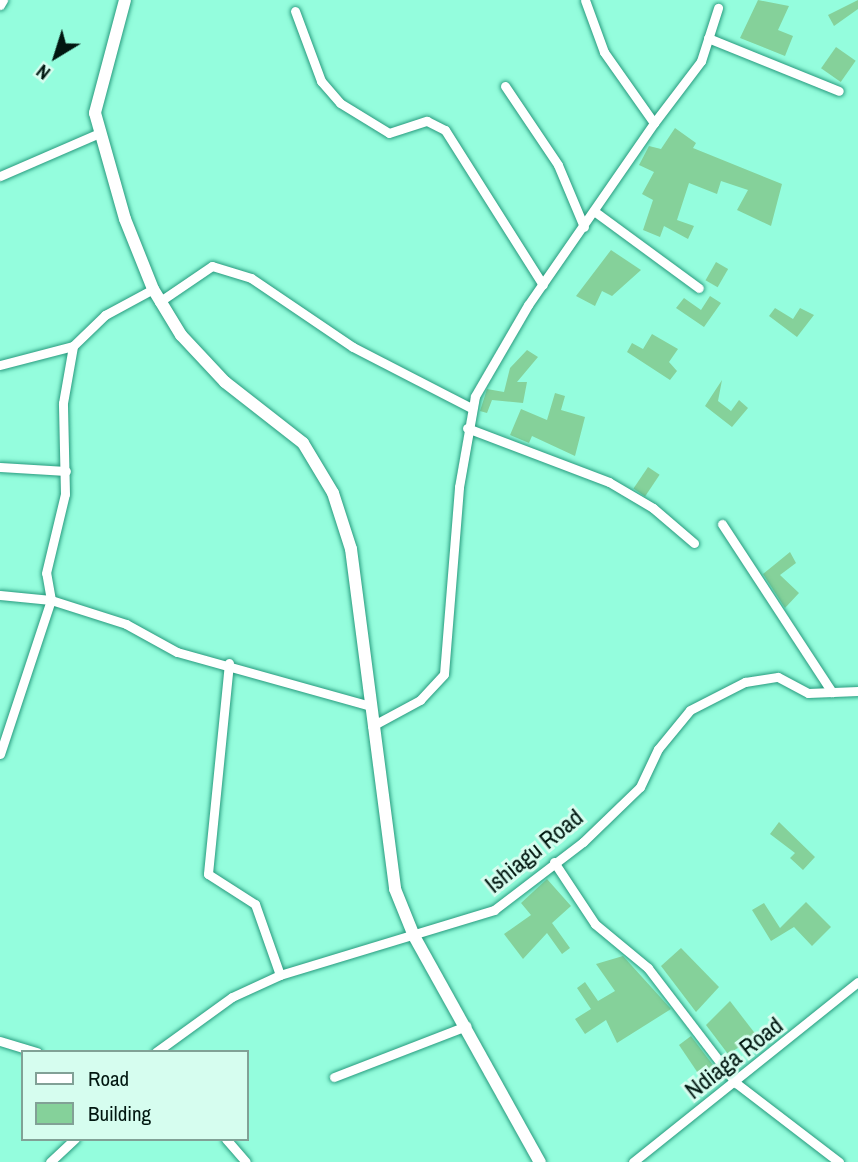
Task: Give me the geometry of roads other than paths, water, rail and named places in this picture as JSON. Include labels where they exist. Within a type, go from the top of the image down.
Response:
[{"type":"main road","points":[[125,0],[97,94],[97,134],[159,302],[198,356],[315,458],[343,515],[351,549],[390,864],[414,936],[540,1162]]},
{"type":"street","points":[[0,5],[3,0]]},
{"type":"street","points":[[585,0],[604,52],[654,123]]},
{"type":"street","points":[[372,726],[420,700],[444,674],[467,428],[471,408],[493,359],[654,123],[701,61],[718,8]]},
{"type":"street","points":[[295,11],[321,80],[340,103],[389,133],[427,121],[445,130],[543,285]]},
{"type":"street","points":[[708,38],[839,91]]},
{"type":"street","points":[[505,86],[558,165],[584,227]]},
{"type":"street","points":[[0,176],[97,134]]},
{"type":"street","points":[[594,211],[699,288]]},
{"type":"street","points":[[159,302],[212,266],[251,278],[353,347],[471,408]]},
{"type":"street","points":[[0,365],[73,346],[105,316],[153,289]]},
{"type":"street","points":[[0,754],[51,600],[46,573],[66,471],[64,403],[73,346]]},
{"type":"street","points":[[467,428],[638,497],[694,543]]},
{"type":"street","points":[[0,467],[66,471]]},
{"type":"street","points":[[722,524],[832,692]]},
{"type":"street","points":[[0,595],[51,600],[126,624],[177,652],[229,663],[369,706]]},
{"type":"street","points":[[229,663],[208,874],[255,904],[280,975]]},
{"type":"street","name":"Ishiagu Road","points":[[159,1050],[232,997],[280,975],[494,910],[640,787],[658,750],[690,710],[750,679],[778,677],[808,693],[858,691]]},
{"type":"street","points":[[554,862],[594,923],[648,968],[736,1083],[839,1162]]},
{"type":"street","name":"Ndiaga Road","points":[[632,1162],[736,1083],[858,982]]},
{"type":"street","points":[[334,1077],[466,1026]]},
{"type":"street","points":[[0,1041],[30,1050]]},
{"type":"street","points":[[50,1162],[73,1141]]},
{"type":"street","points":[[228,1141],[246,1162]]}]
